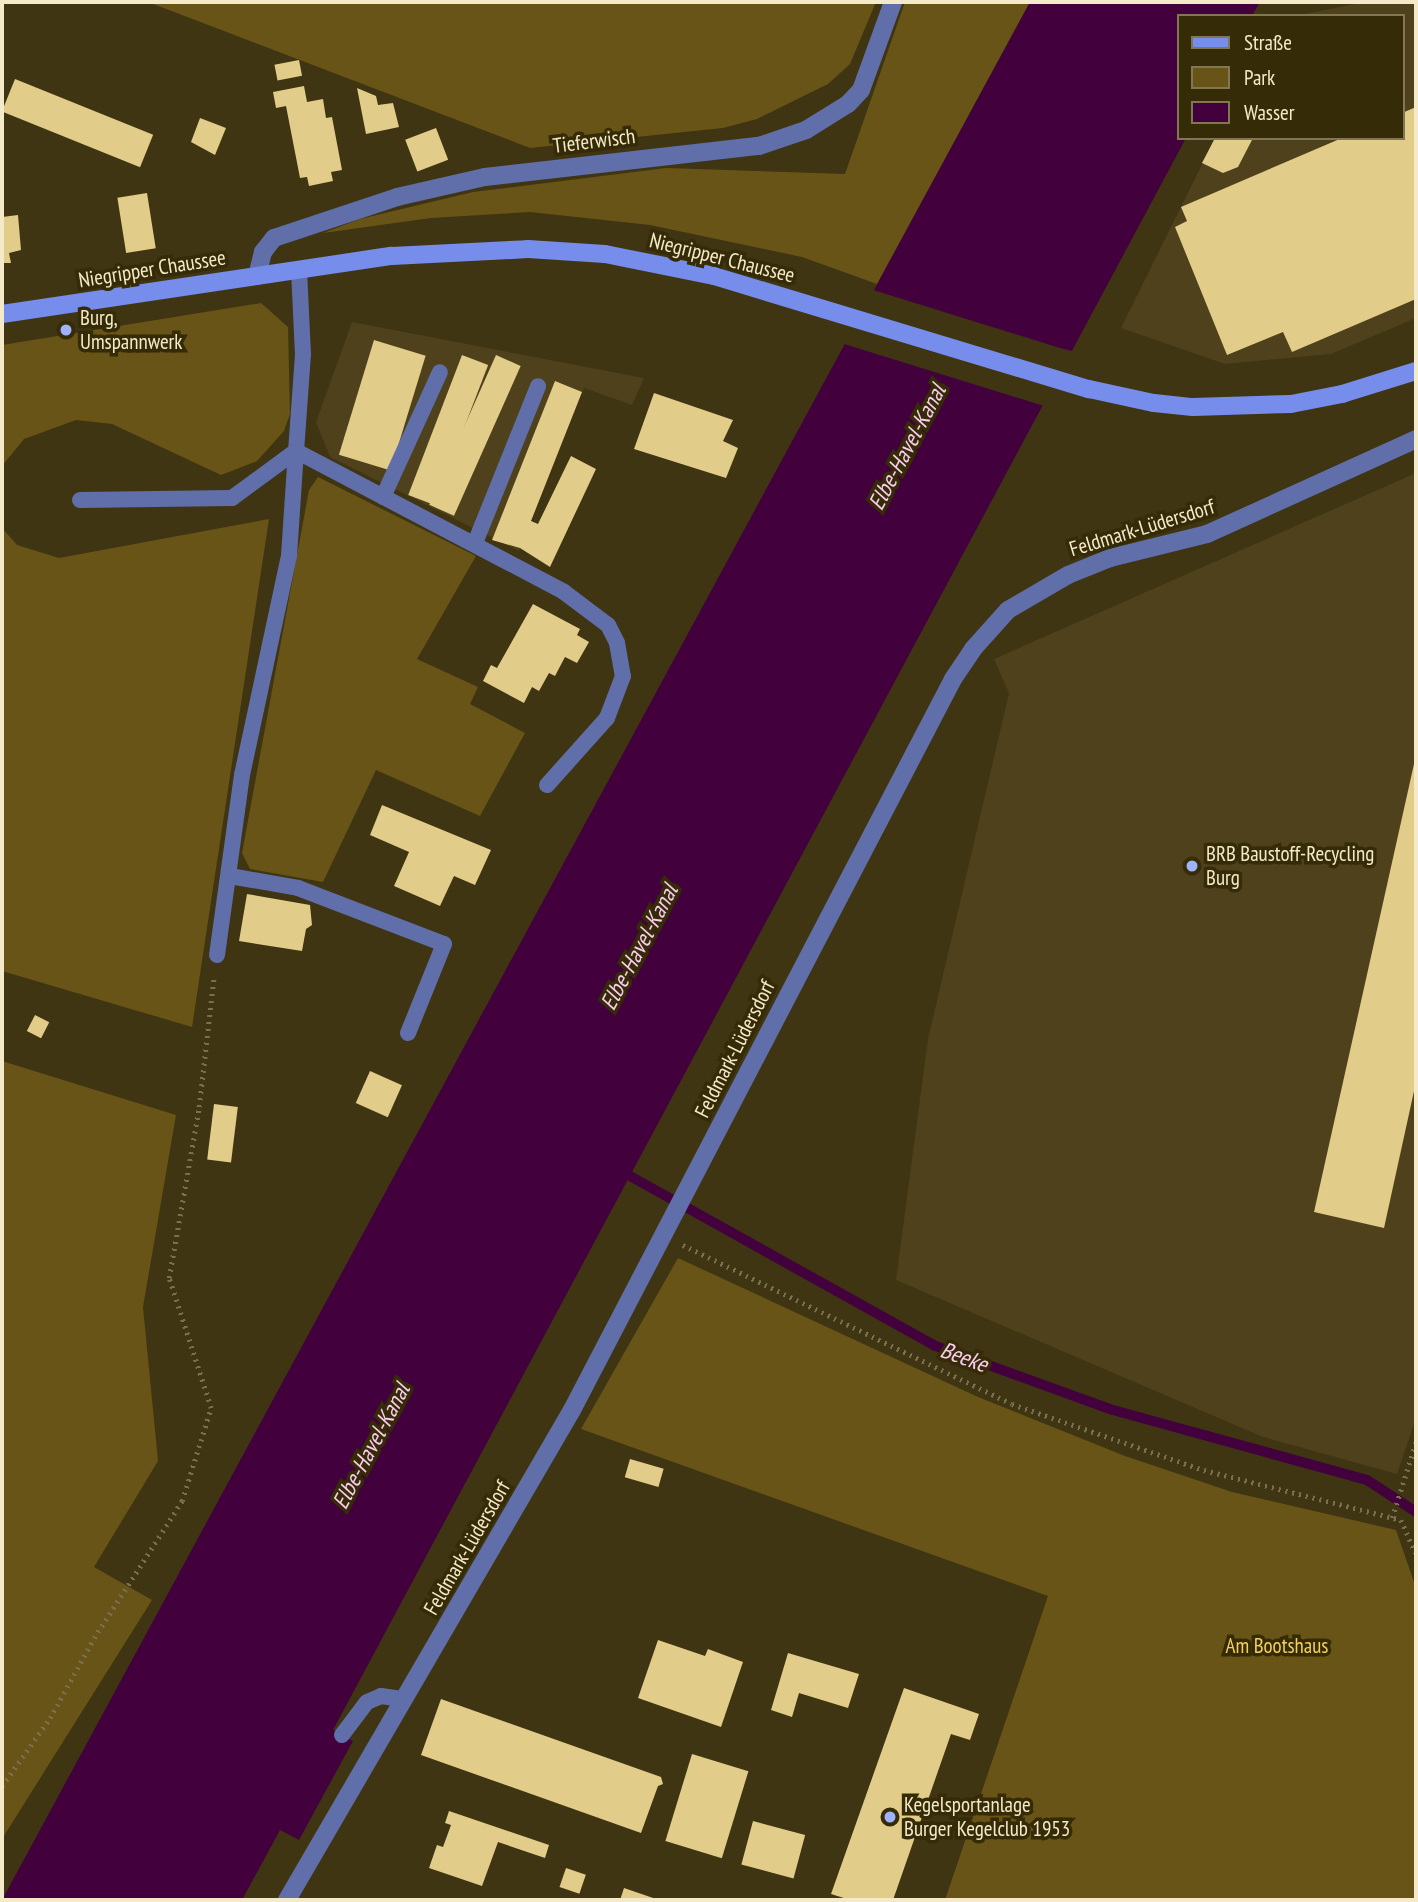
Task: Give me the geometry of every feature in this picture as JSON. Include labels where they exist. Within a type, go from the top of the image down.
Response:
[{"type":"main road","name":"Niegripper Chaussee","points":[[2,314],[299,270],[473,249],[605,254],[714,276],[1089,389],[1154,403],[1240,408],[1342,394],[1416,371]]},
{"type":"street","name":"Tieferwisch","points":[[257,276],[263,253],[274,238],[397,197],[485,177],[759,146],[806,130],[848,104],[861,90],[893,2]]},
{"type":"street","name":"Feldmark-Lüdersdorf","points":[[287,1900],[572,1410],[953,678],[989,629],[1030,593],[1068,575],[1110,558],[1207,534],[1416,439]]},
{"type":"lane","points":[[216,955],[230,876],[242,775],[289,555],[303,354],[299,270]]},
{"type":"lane","points":[[383,497],[440,372]]},
{"type":"lane","points":[[475,543],[538,386]]},
{"type":"lane","points":[[296,451],[564,592],[608,625],[617,643],[623,676],[607,718],[547,785]]},
{"type":"lane","points":[[80,500],[232,498],[296,451]]},
{"type":"lane","points":[[230,876],[298,888],[443,944],[408,1033]]},
{"type":"lane","points":[[342,1735],[367,1702],[380,1696],[403,1699]]},
{"type":"path","points":[[2,1786],[50,1718],[94,1638],[182,1501],[211,1408],[169,1278],[199,1107],[216,955]]},
{"type":"path","points":[[667,1229],[1012,1404],[1204,1470],[1401,1520],[1416,1553]]},
{"type":"path","points":[[1392,1518],[1416,1442]]},
{"type":"shaded area","points":[[1365,2],[1416,2],[1416,318],[1331,354],[1225,364],[1121,328],[1214,140],[1404,140],[1404,14],[1305,14]]},
{"type":"shaded area","points":[[352,322],[644,378],[632,405],[584,388],[519,551],[330,457],[316,422]]},
{"type":"shaded area","name":"BRB Baustoff-Recycling Burg","points":[[1416,473],[1416,1418],[1397,1474],[1263,1437],[896,1280],[928,1039],[1009,693],[994,659]]},
{"type":"green space","points":[[148,2],[876,2],[850,64],[828,84],[757,119],[723,128],[530,148]]},
{"type":"green space","points":[[905,2],[1030,2],[877,284],[802,257],[650,225],[530,212],[431,218],[323,233],[360,219],[473,192],[666,168],[845,174]]},
{"type":"green space","points":[[261,303],[288,327],[290,414],[284,431],[257,461],[221,475],[112,424],[76,420],[24,439],[2,466],[2,345]]},
{"type":"green space","points":[[318,477],[476,556],[417,659],[478,687],[470,704],[525,733],[480,816],[376,770],[323,882],[250,869],[242,853],[309,490]]},
{"type":"green space","points":[[269,519],[192,1027],[2,971],[2,528],[17,545],[59,558]]},
{"type":"green space","points":[[2,1061],[176,1115],[143,1307],[158,1461],[94,1567],[152,1600],[2,1839]]},
{"type":"green space","name":"Am Bootshaus","points":[[678,1258],[978,1397],[1125,1456],[1232,1492],[1396,1530],[1416,1588],[1416,1900],[945,1900],[1048,1596],[581,1429]]},
{"type":"water","name":"Elbe-Havel-Kanal","points":[[1030,2],[1260,2],[1253,14],[1176,14],[1176,140],[1185,140],[333,1730],[353,1741],[299,1840],[280,1830],[242,1900],[2,1900]]},
{"type":"pier","points":[[870,289],[1076,352],[1047,407],[841,343]]},
{"type":"building","points":[[299,60],[302,76],[278,80],[274,65]]},
{"type":"building","points":[[15,79],[153,135],[140,167],[2,111]]},
{"type":"building","points":[[304,86],[307,102],[323,99],[326,118],[332,117],[342,170],[331,172],[333,181],[309,186],[307,177],[300,178],[286,106],[276,108],[273,92]]},
{"type":"building","points":[[357,88],[376,96],[378,105],[393,103],[399,127],[366,134]]},
{"type":"building","points":[[1416,107],[1416,299],[1292,352],[1283,332],[1227,355],[1175,227],[1187,221],[1181,207],[1337,140],[1404,140],[1404,112]]},
{"type":"building","points":[[200,118],[226,128],[215,155],[191,142]]},
{"type":"building","points":[[436,128],[448,160],[417,172],[405,140]]},
{"type":"building","points":[[1214,140],[1252,140],[1238,167],[1223,173],[1202,163]]},
{"type":"building","points":[[147,193],[156,248],[126,253],[117,198]]},
{"type":"building","points":[[18,215],[21,250],[9,253],[11,263],[2,263],[2,217]]},
{"type":"building","points":[[374,340],[426,356],[391,471],[339,455]]},
{"type":"building","points":[[462,355],[488,365],[434,505],[408,495]]},
{"type":"building","points":[[496,355],[521,366],[454,516],[429,505]]},
{"type":"building","points":[[555,381],[582,392],[531,521],[538,524],[571,456],[596,469],[550,567],[520,548],[492,540]]},
{"type":"building","points":[[654,393],[733,420],[723,441],[738,448],[726,478],[634,449]]},
{"type":"building","points":[[533,604],[580,629],[577,635],[589,642],[577,663],[565,657],[555,676],[549,673],[539,691],[532,687],[524,703],[483,681],[491,665],[497,668]]},
{"type":"building","points":[[1416,755],[1416,1082],[1384,1228],[1314,1212]]},
{"type":"building","points":[[382,805],[491,850],[475,885],[454,876],[440,906],[394,886],[409,852],[370,835]]},
{"type":"building","points":[[247,894],[310,905],[312,925],[306,929],[302,951],[239,941]]},
{"type":"building","points":[[35,1015],[49,1022],[41,1038],[27,1031]]},
{"type":"building","points":[[370,1071],[402,1085],[388,1117],[356,1103]]},
{"type":"building","points":[[214,1104],[238,1107],[231,1163],[207,1160]]},
{"type":"building","points":[[630,1459],[664,1469],[658,1487],[625,1477]]},
{"type":"building","points":[[658,1640],[705,1656],[708,1649],[743,1662],[721,1727],[638,1698]]},
{"type":"building","points":[[788,1653],[859,1674],[848,1708],[799,1693],[792,1717],[771,1710]]},
{"type":"building","name":"Kegelsportanlage Burger Kegelclub 1953","points":[[904,1688],[979,1714],[970,1740],[951,1734],[893,1900],[850,1900],[831,1894]]},
{"type":"building","points":[[441,1699],[661,1777],[663,1784],[658,1786],[641,1833],[421,1755]]},
{"type":"building","points":[[692,1754],[748,1771],[722,1858],[665,1841]]},
{"type":"building","points":[[449,1811],[549,1845],[545,1858],[498,1842],[482,1886],[429,1868],[437,1845],[443,1847],[451,1825],[445,1823]]},
{"type":"building","points":[[753,1821],[805,1835],[794,1878],[741,1864]]},
{"type":"building","points":[[566,1868],[586,1875],[579,1894],[559,1887]]},
{"type":"building","points":[[624,1888],[659,1900],[620,1900]]},
{"type":"waterway","name":"Beeke","points":[[621,1171],[933,1345],[1113,1410],[1367,1480],[1416,1512]]},
{"type":"place","name":"Burg, Umspannwerk","points":[[66,330]]},
{"type":"place","name":"BRB Baustoff-Recycling Burg","points":[[1192,866]]},
{"type":"place","name":"Kegelsportanlage Burger Kegelclub 1953","points":[[890,1817]]}]
